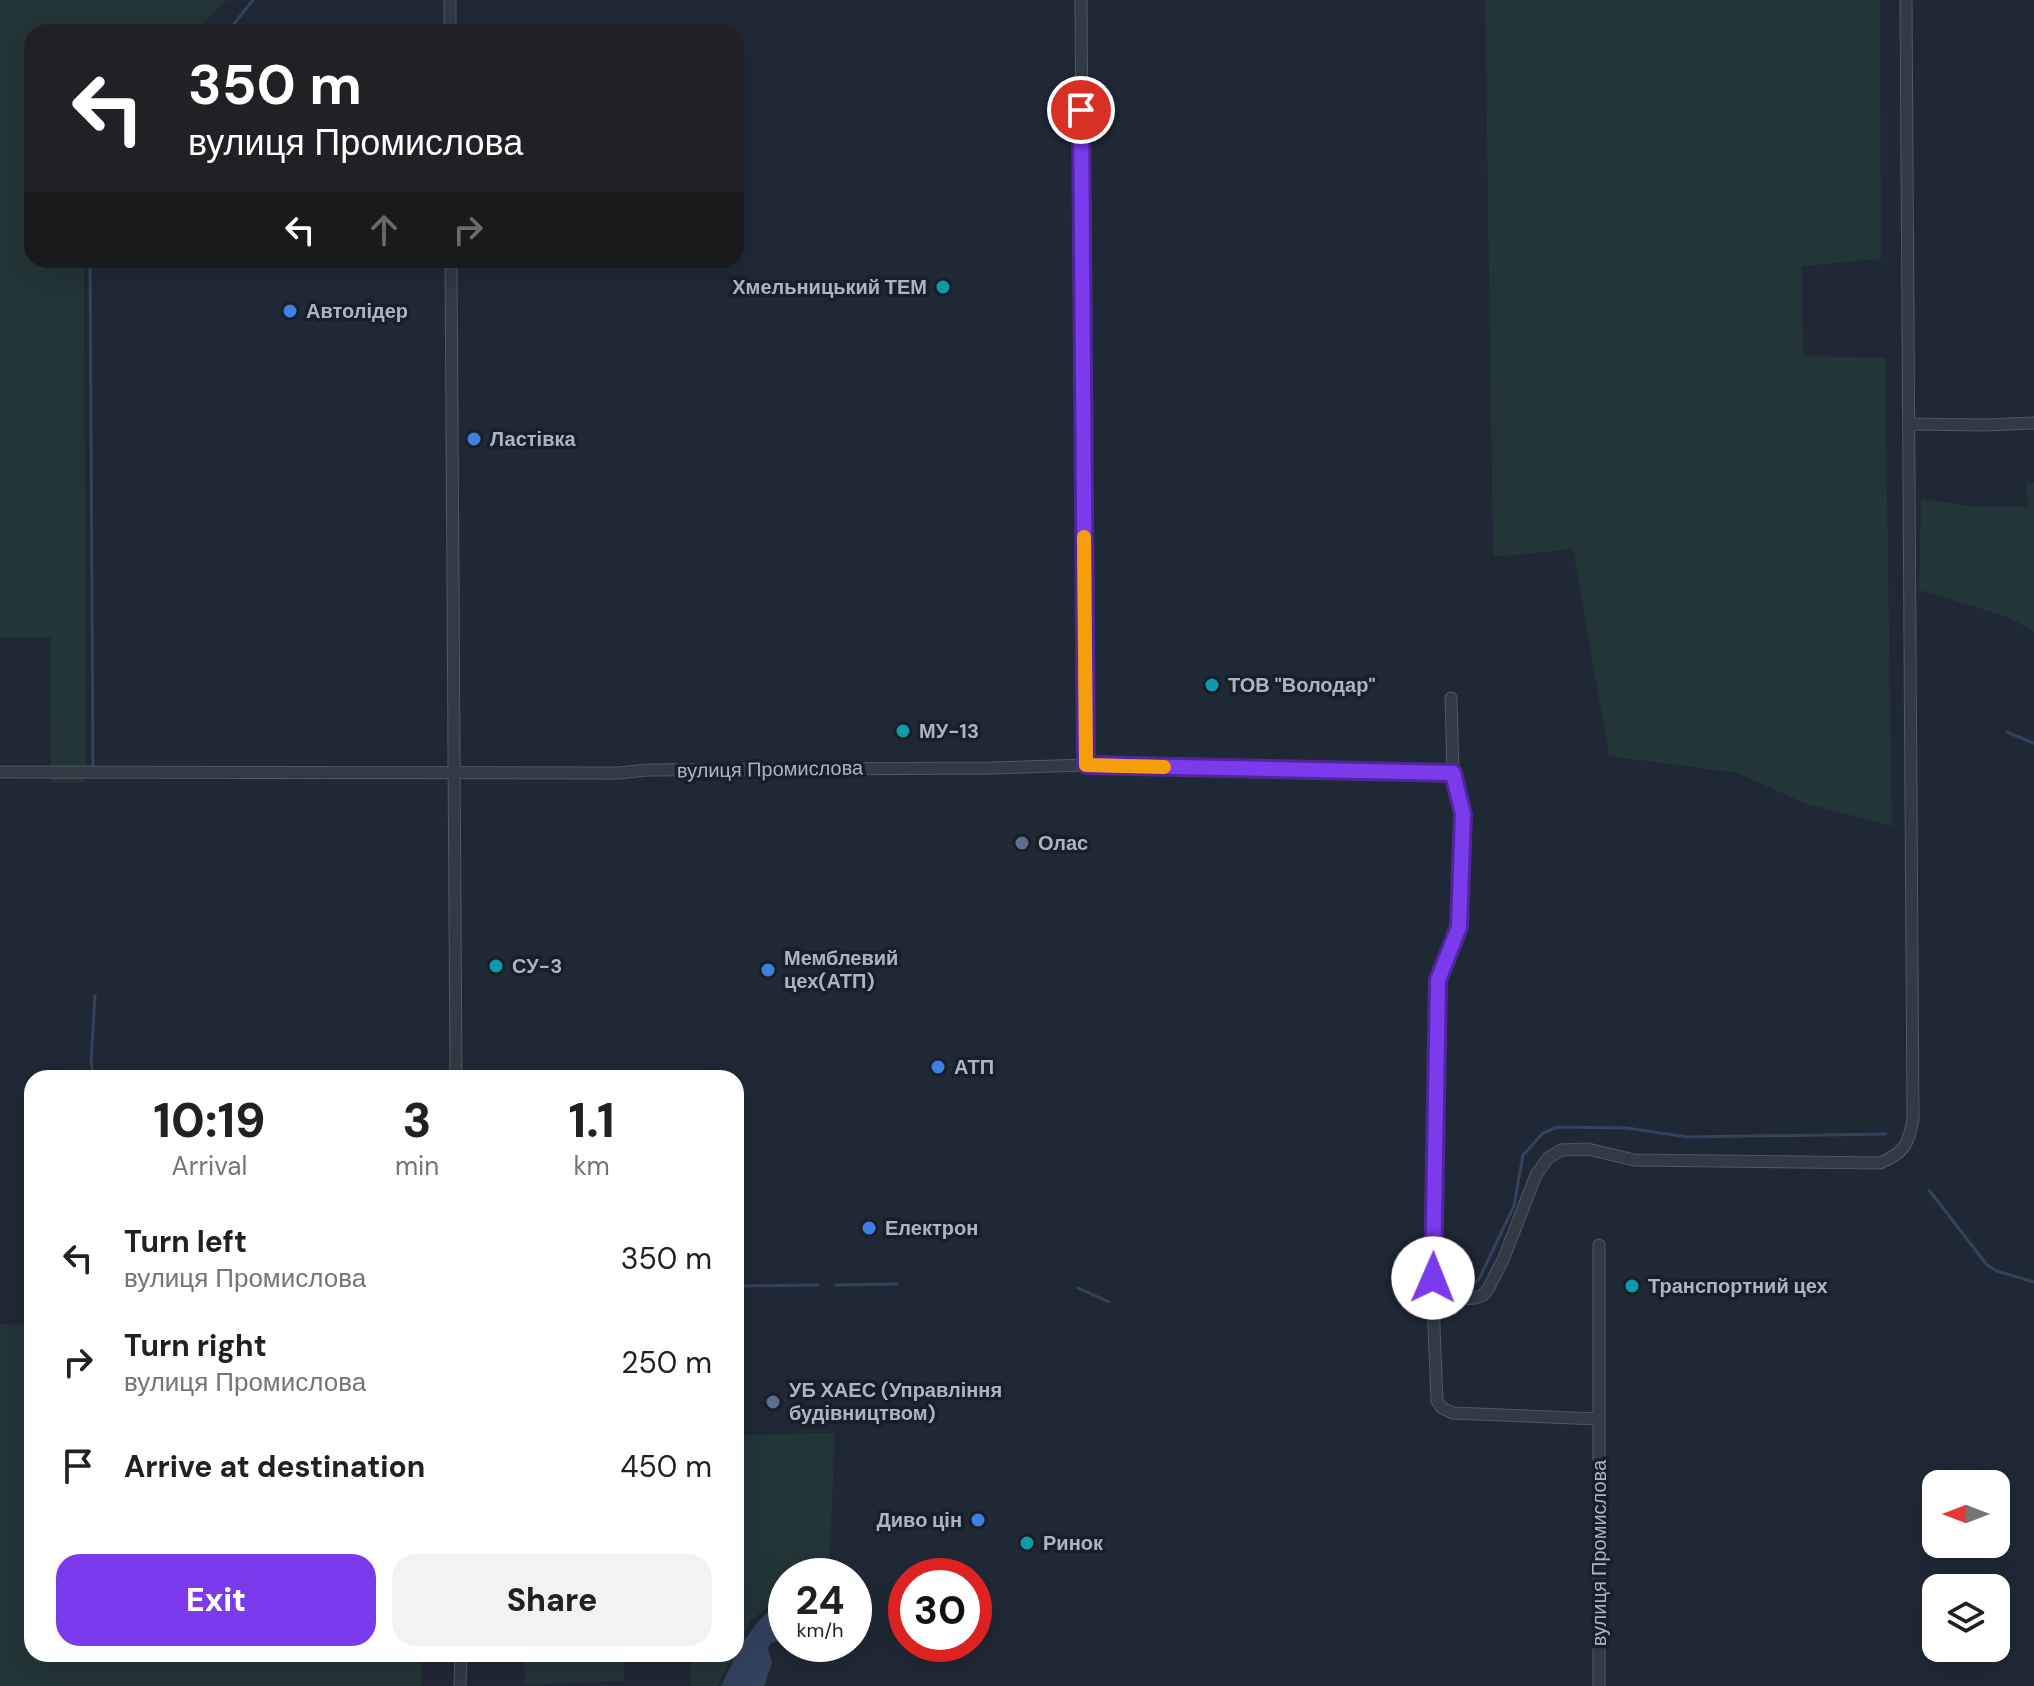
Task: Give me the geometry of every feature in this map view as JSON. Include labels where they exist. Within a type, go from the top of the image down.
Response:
[{"type":"street","points":[[450,0],[450,24]]},
{"type":"street","points":[[1081,0],[1086,765]]},
{"type":"street","points":[[1433,1301],[1483,1295],[1503,1260],[1536,1175],[1548,1158],[1561,1150],[1588,1149],[1634,1160],[1880,1163],[1901,1152],[1910,1138],[1913,1119],[1906,0]]},
{"type":"street","points":[[451,268],[456,1070]]},
{"type":"street","points":[[1910,424],[2034,423]]},
{"type":"street","points":[[1451,698],[1453,773],[1463,814],[1459,927],[1438,980],[1433,1301],[1437,1396],[1439,1405],[1453,1413],[1599,1419]]},
{"type":"street","name":"вулиця Промислова","points":[[0,772],[604,774],[648,770],[1086,765],[1453,773]]},
{"type":"street","name":"вулиця Промислова","points":[[1599,1245],[1599,1686]]},
{"type":"street","points":[[460,1686],[461,1662]]},
{"type":"shaded area","points":[[0,0],[227,0],[202,24],[24,24],[24,268],[84,268],[86,782],[51,783],[50,637],[0,637]]},
{"type":"shaded area","points":[[1485,0],[1880,0],[1881,259],[1802,266],[1803,356],[1885,358],[1892,826],[1804,803],[1737,773],[1609,756],[1573,549],[1493,557]]},
{"type":"shaded area","points":[[2026,483],[2034,483],[2034,632],[2008,617],[1919,590],[1921,499],[1979,507],[2028,507]]},
{"type":"shaded area","points":[[0,1324],[24,1325],[24,1662],[421,1662],[421,1686],[0,1686]]},
{"type":"shaded area","points":[[835,1433],[830,1558],[768,1558],[768,1607],[750,1621],[744,1633],[744,1435]]},
{"type":"shaded area","points":[[524,1662],[625,1662],[624,1681],[525,1685]]},
{"type":"shaded area","points":[[692,1662],[730,1662],[718,1686],[690,1686]]},
{"type":"water","points":[[768,1612],[768,1662],[772,1663],[764,1686],[721,1686],[733,1662],[744,1662],[744,1642]]},
{"type":"waterway","points":[[234,24],[253,0]]},
{"type":"waterway","points":[[90,268],[93,768]]},
{"type":"waterway","points":[[2007,732],[2034,743]]},
{"type":"waterway","points":[[92,1070],[95,996]]},
{"type":"waterway","points":[[1450,1288],[1470,1285],[1479,1279],[1514,1206],[1523,1155],[1543,1133],[1558,1127],[1627,1128],[1687,1137],[1886,1134]]},
{"type":"waterway","points":[[1929,1190],[1987,1265],[2034,1282]]},
{"type":"waterway","points":[[836,1285],[897,1284]]},
{"type":"waterway","points":[[744,1286],[818,1285]]},
{"type":"waterway","points":[[1078,1288],[1109,1302]]},
{"type":"slow traffic","points":[[1084,537],[1086,765],[1164,767]]},
{"type":"place","name":"Хмельницький ТЕМ","points":[[943,287]]},
{"type":"place","name":"Автолідер","points":[[290,311]]},
{"type":"place","name":"Ластівка","points":[[474,439]]},
{"type":"place","name":"ТОВ \"Володар\"","points":[[1212,685]]},
{"type":"place","name":"МУ-13","points":[[903,731]]},
{"type":"place","name":"Олас","points":[[1022,843]]},
{"type":"place","name":"СУ-3","points":[[496,966]]},
{"type":"place","name":"Мемблевий цех(АТП)","points":[[768,970]]},
{"type":"place","name":"АТП","points":[[938,1067]]},
{"type":"place","name":"Електрон","points":[[869,1228]]},
{"type":"place","name":"Транспортний цех","points":[[1632,1286]]},
{"type":"place","name":"УБ ХАЕС (Управління будівництвом)","points":[[773,1402]]},
{"type":"place","name":"Диво цін","points":[[978,1520]]},
{"type":"place","name":"Ринок","points":[[1027,1543]]},
{"type":"route","points":[[1081,110],[1086,765],[1453,773],[1463,814],[1459,927],[1438,980],[1433,1278]]}]
